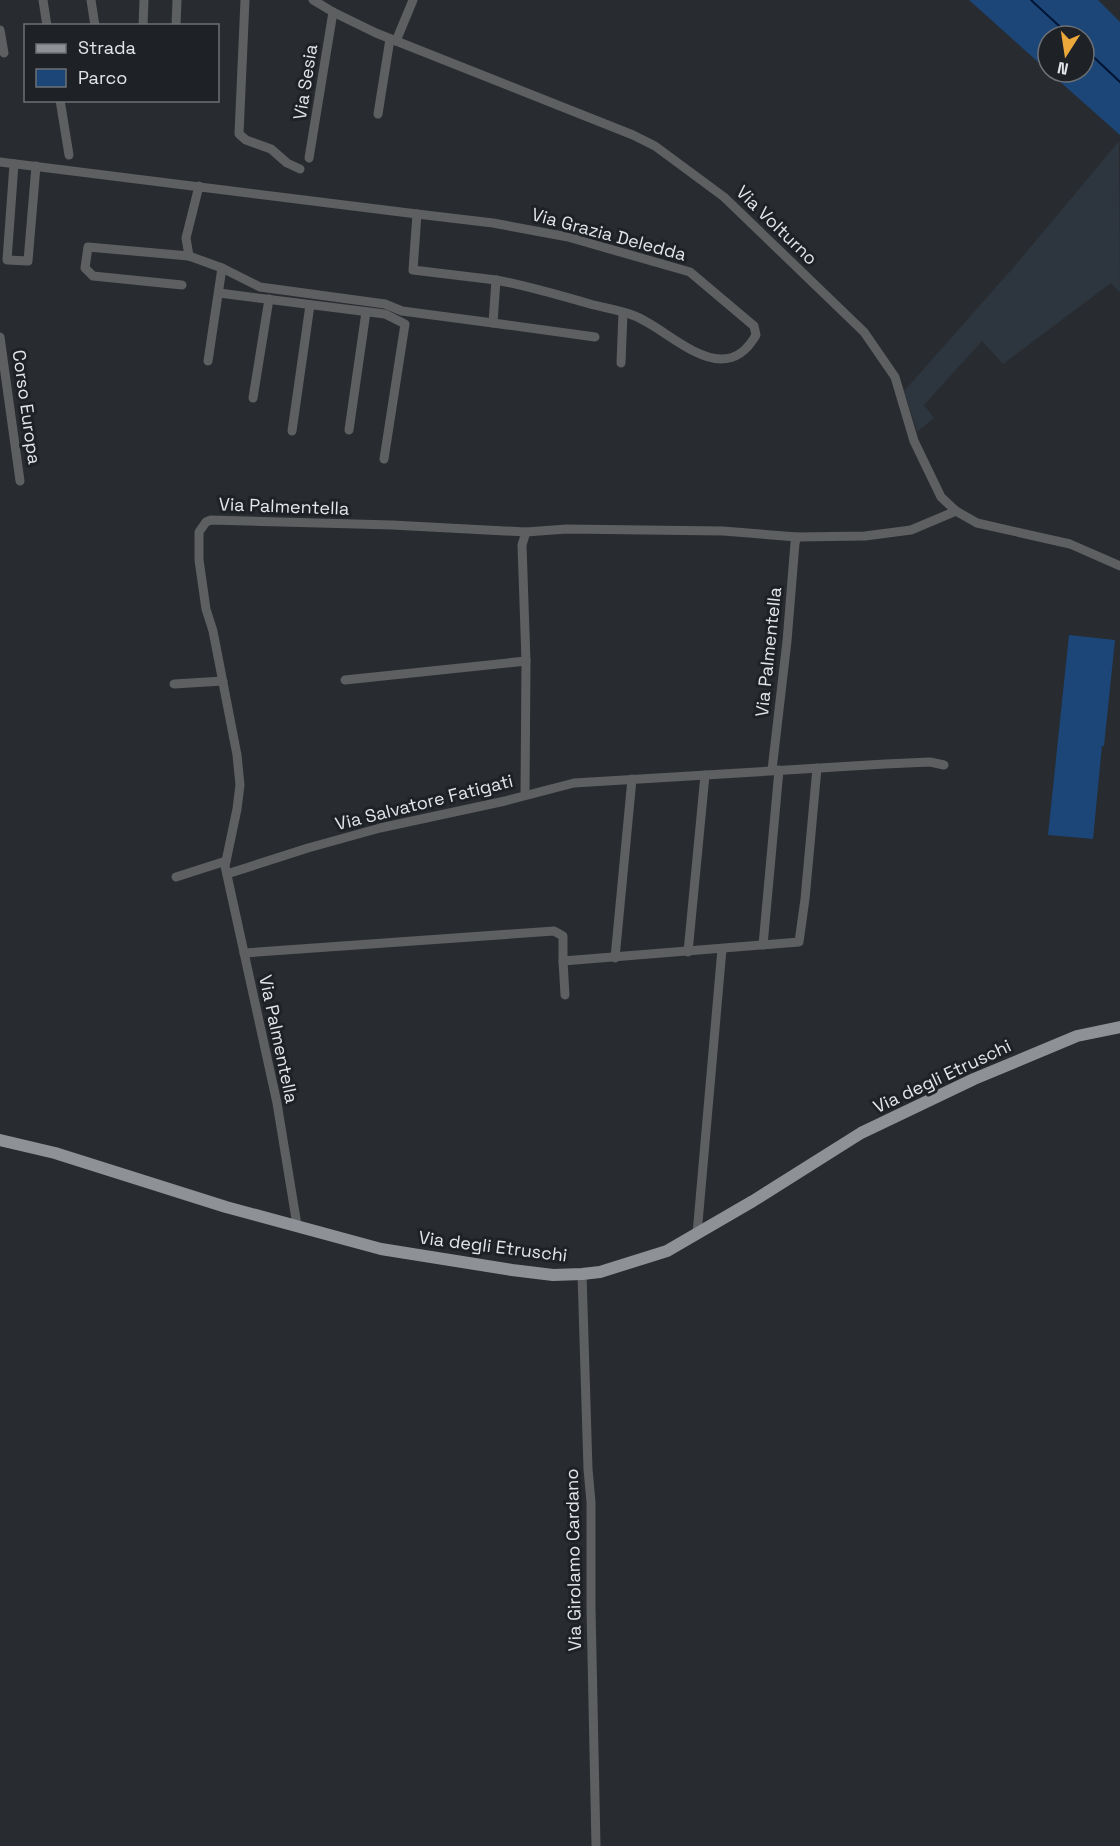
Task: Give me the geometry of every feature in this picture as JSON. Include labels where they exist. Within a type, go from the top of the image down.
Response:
[{"type":"main road","name":"Via degli Etruschi","points":[[0,1140],[55,1153],[226,1207],[381,1248],[522,1271],[554,1275],[582,1274],[600,1272],[667,1251],[753,1201],[861,1133],[974,1079],[1067,1040],[1120,1027]]},
{"type":"street","points":[[43,0],[47,24]]},
{"type":"street","points":[[91,0],[95,24]]},
{"type":"street","points":[[143,24],[144,0]]},
{"type":"street","points":[[176,24],[177,0]]},
{"type":"street","points":[[245,0],[239,134],[246,140],[271,149],[287,163],[300,169]]},
{"type":"street","points":[[378,114],[393,40],[413,0]]},
{"type":"street","name":"Via Volturno","points":[[316,1],[333,12],[393,40],[633,135],[655,146],[724,196],[864,332],[895,377],[914,441],[941,497],[956,511],[977,523],[1070,543],[1120,566]]},
{"type":"street","name":"Via Sesia","points":[[309,158],[333,12]]},
{"type":"street","points":[[0,30],[4,53]]},
{"type":"street","points":[[60,102],[69,155]]},
{"type":"street","name":"Via Grazia Deledda","points":[[0,162],[474,220],[557,235],[690,272],[754,326],[756,335],[749,348],[740,354],[715,359],[700,354],[635,316],[521,285],[412,270],[417,214]]},
{"type":"street","points":[[14,164],[7,260],[28,261],[36,166]]},
{"type":"street","points":[[189,256],[186,238],[199,186]]},
{"type":"street","points":[[182,285],[93,276],[86,268],[88,247],[189,256],[222,268],[260,287],[385,304],[402,311],[595,337]]},
{"type":"street","points":[[208,361],[222,268]]},
{"type":"street","points":[[493,323],[496,280]]},
{"type":"street","points":[[219,293],[385,314],[405,324],[384,459]]},
{"type":"street","points":[[253,398],[269,299]]},
{"type":"street","points":[[292,431],[310,305]]},
{"type":"street","points":[[349,430],[366,312]]},
{"type":"street","points":[[621,363],[623,313]]},
{"type":"street","name":"Corso Europa","points":[[0,338],[20,481]]},
{"type":"street","name":"Via Palmentella","points":[[297,1225],[277,1103],[225,867],[240,785],[237,754],[213,631],[206,609],[199,560],[199,532],[206,522],[211,520],[392,525],[526,532],[567,529],[723,531],[797,537],[865,536],[911,530],[956,511]]},
{"type":"street","points":[[525,795],[522,545],[526,532]]},
{"type":"street","name":"Via Palmentella","points":[[776,770],[797,537]]},
{"type":"street","points":[[345,680],[525,662]]},
{"type":"street","points":[[174,684],[223,681]]},
{"type":"street","name":"Via Salvatore Fatigati","points":[[227,874],[380,828],[506,801],[574,783],[922,762],[944,765]]},
{"type":"street","points":[[563,961],[798,942],[817,768]]},
{"type":"street","points":[[763,945],[776,770]]},
{"type":"street","points":[[688,952],[705,775]]},
{"type":"street","points":[[615,958],[632,779]]},
{"type":"street","points":[[176,877],[225,861]]},
{"type":"street","points":[[244,953],[554,931],[563,936],[565,995]]},
{"type":"street","points":[[697,1234],[722,949]]},
{"type":"street","name":"Via Girolamo Cardano","points":[[582,1274],[591,1502],[596,1846]]},
{"type":"shaded area","points":[[1119,141],[1120,293],[1111,283],[1003,364],[982,341],[924,405],[934,418],[917,432],[904,391],[1012,269]]},
{"type":"green space","points":[[969,0],[1098,0],[1120,22],[1120,135],[1063,84],[1096,84],[1096,24],[1036,24],[1036,60]]},
{"type":"green space","points":[[1069,635],[1115,640],[1093,839],[1048,835]]},
{"type":"waterway","points":[[1031,0],[1057,24]]},
{"type":"waterway","points":[[1096,59],[1120,82]]}]
